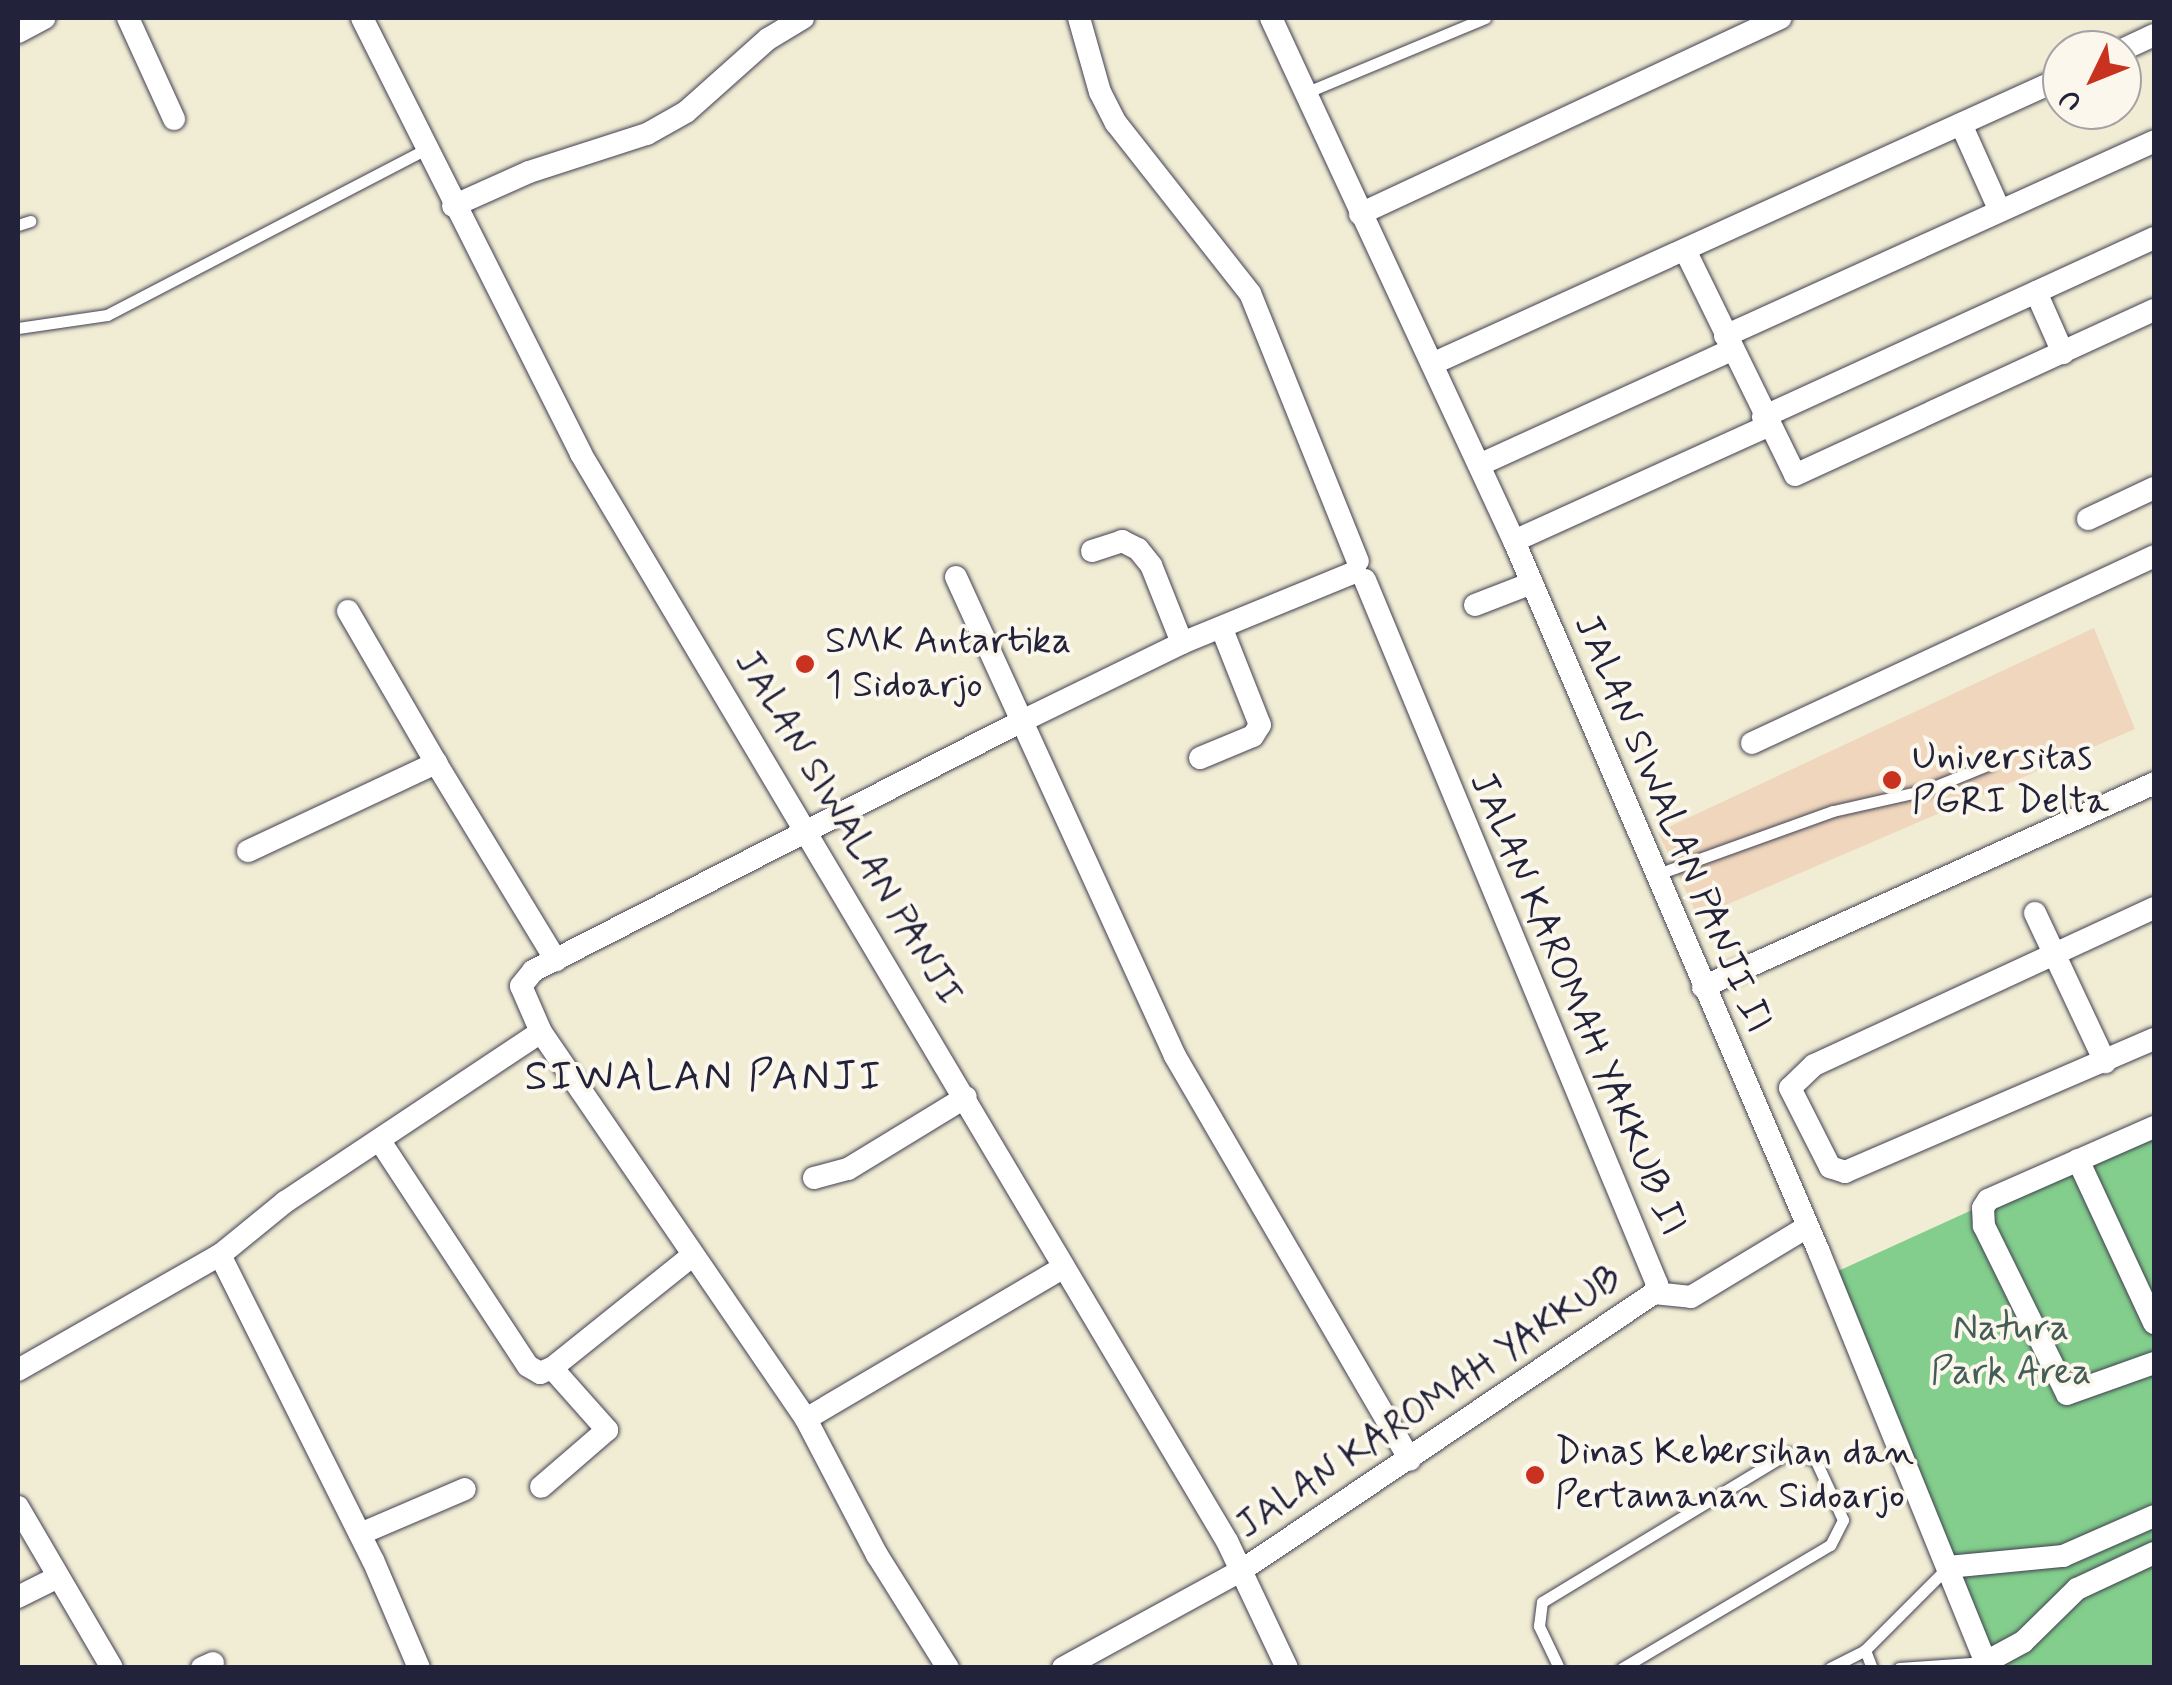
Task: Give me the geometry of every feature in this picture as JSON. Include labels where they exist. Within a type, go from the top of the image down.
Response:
[{"type":"street","points":[[18,32],[44,18]]},
{"type":"street","points":[[128,18],[174,119]]},
{"type":"street","name":"JALAN SIWALAN PANJI","points":[[362,18],[453,206],[582,454],[812,832],[1242,1570],[1287,1668]]},
{"type":"street","points":[[453,206],[529,172],[647,134],[686,112],[768,39],[803,18]]},
{"type":"street","points":[[948,1668],[876,1555],[806,1419],[541,1032],[521,986],[556,960],[1020,722],[1182,643],[1360,571],[1250,294],[1116,124],[1100,92],[1079,18]]},
{"type":"street","name":"JALAN SIWALAN PANJI II","points":[[1270,18],[1532,583],[1808,1227],[1987,1665]]},
{"type":"street","points":[[1360,214],[1781,18]]},
{"type":"street","points":[[1432,364],[2042,87]]},
{"type":"street","points":[[1962,124],[2000,211]]},
{"type":"street","points":[[1479,465],[2000,211],[2154,141]]},
{"type":"street","points":[[1514,542],[2154,238]]},
{"type":"street","points":[[1685,250],[1788,471],[1801,474],[2154,310]]},
{"type":"street","points":[[2036,292],[2063,353]]},
{"type":"street","points":[[2088,520],[2154,488]]},
{"type":"street","points":[[1092,551],[1122,541],[1138,549],[1182,643]]},
{"type":"street","points":[[1752,743],[2154,556]]},
{"type":"street","name":"JALAN KAROMAH YAKKUB II","points":[[1360,571],[1656,1284],[1654,1293],[1692,1297],[1808,1227]]},
{"type":"street","points":[[956,577],[1175,1056],[1410,1460]]},
{"type":"street","points":[[1475,606],[1532,583]]},
{"type":"street","points":[[348,612],[556,960]]},
{"type":"street","points":[[1200,758],[1259,730],[1222,629]]},
{"type":"street","points":[[248,851],[436,763]]},
{"type":"street","points":[[1703,987],[2154,784]]},
{"type":"street","points":[[2154,908],[1798,1075],[1790,1088],[1830,1167],[1845,1172],[2154,1039]]},
{"type":"street","points":[[2035,913],[2105,1062]]},
{"type":"street","points":[[18,1370],[220,1254],[285,1202],[541,1032]]},
{"type":"street","points":[[814,1178],[848,1169],[966,1097]]},
{"type":"street","points":[[1765,1132],[1804,1116]]},
{"type":"street","points":[[2154,1128],[1988,1200],[1984,1226],[2067,1394],[2154,1363]]},
{"type":"street","points":[[380,1141],[528,1366],[540,1373],[552,1368],[693,1255]]},
{"type":"street","points":[[2078,1160],[2154,1323]]},
{"type":"street","points":[[220,1254],[360,1534],[419,1668]]},
{"type":"street","points":[[806,1419],[1064,1266]]},
{"type":"street","name":"JALAN KAROMAH YAKKUB","points":[[1063,1668],[1242,1570],[1654,1293]]},
{"type":"street","points":[[541,1487],[608,1430],[552,1368]]},
{"type":"street","points":[[360,1534],[465,1489]]},
{"type":"street","points":[[18,1507],[112,1668]]},
{"type":"street","points":[[1948,1567],[2063,1556],[2154,1516]]},
{"type":"street","points":[[1987,1665],[2023,1642],[2077,1589],[2154,1553]]},
{"type":"street","points":[[2063,1556],[2077,1589]]},
{"type":"street","points":[[18,1597],[58,1577]]},
{"type":"lane","points":[[1305,93],[1485,18]]},
{"type":"lane","points":[[18,328],[107,315],[426,149]]},
{"type":"lane","points":[[1656,875],[1833,810],[1926,790],[1990,764]]},
{"type":"lane","points":[[1559,1668],[1538,1626],[1542,1602],[1788,1453],[1814,1459],[1843,1520],[1830,1544],[1622,1668]]},
{"type":"lane","points":[[1830,1668],[1865,1650],[1948,1567]]},
{"type":"lane","points":[[1865,1650],[1872,1668]]},
{"type":"lane","points":[[1900,1668],[1987,1665]]},
{"type":"shaded area","name":"Universitas PGRI Delta","points":[[2094,628],[2135,729],[1698,917],[1658,832]]},
{"type":"green space","name":"Natura Park Area","points":[[2154,1127],[2154,1667],[1988,1667],[1825,1277]]},
{"type":"place","name":"SMK Antartika 1 Sidoarjo","points":[[805,664]]},
{"type":"place","name":"Universitas PGRI Delta","points":[[1892,780]]},
{"type":"place","name":"Dinas Kebersihan dan Pertamanan Sidoarjo","points":[[1535,1475]]},
{"type":"district","name":"SIWALAN PANJI","points":[[704,1078]]}]
